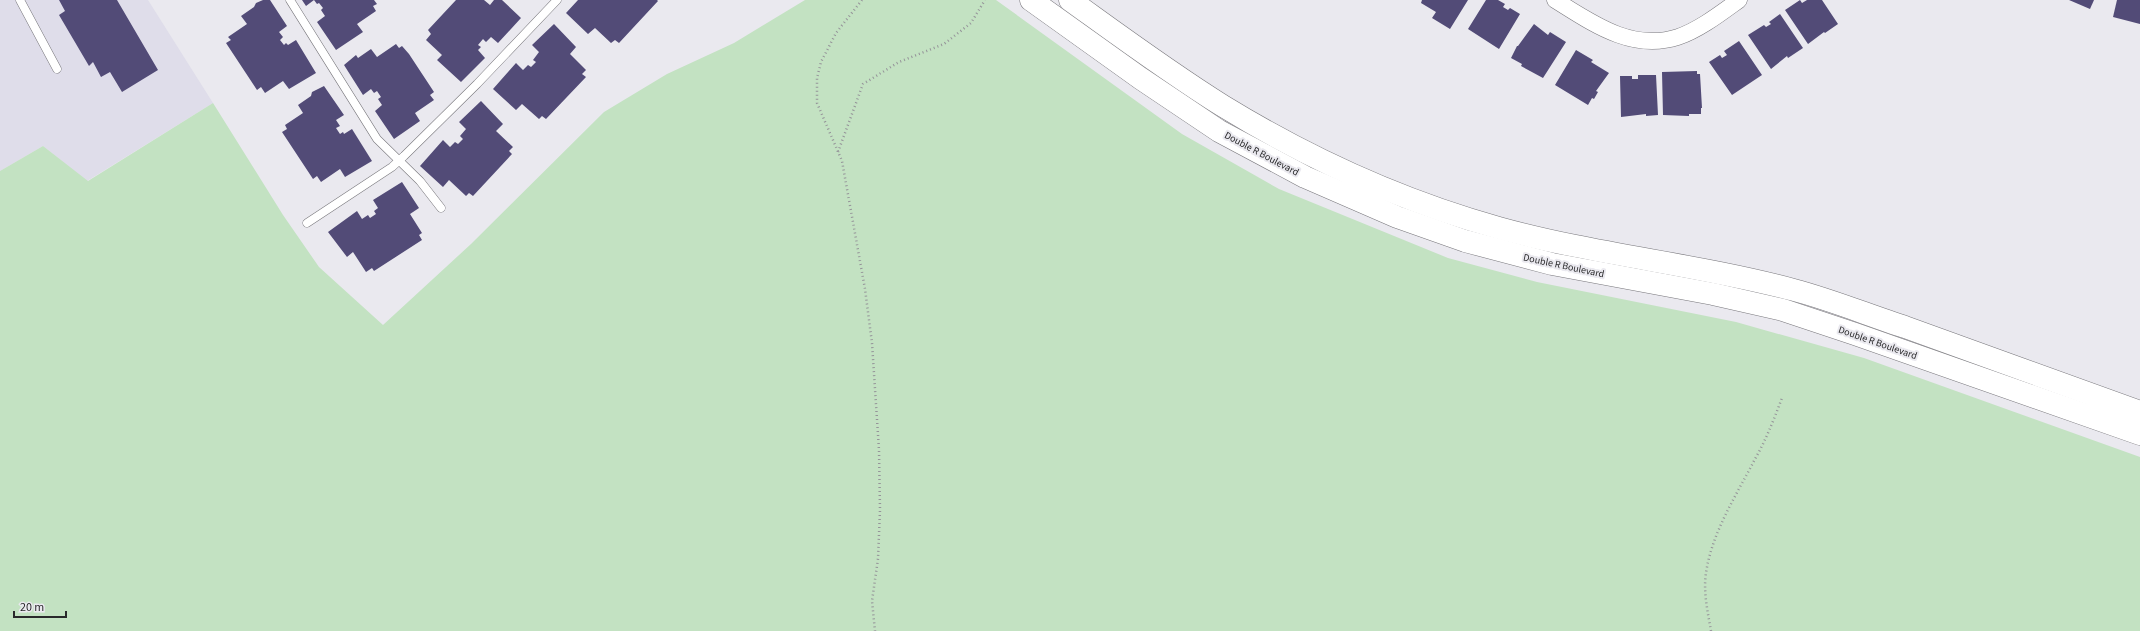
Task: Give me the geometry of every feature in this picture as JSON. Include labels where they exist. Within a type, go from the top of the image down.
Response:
[{"type":"main road","name":"Double R Boulevard","points":[[1031,0],[1172,100],[1219,130],[1305,177],[1397,217],[1465,241],[1552,264],[1713,294],[1783,310],[2140,434]]},
{"type":"main road","name":"Double R Boulevard","points":[[1070,0],[1188,83],[1256,126],[1336,167],[1414,200],[1496,227],[1535,237],[1719,272],[1798,291],[1970,350],[2140,412]]},
{"type":"street","points":[[1555,0],[1601,28],[1620,36],[1641,40],[1677,37],[1728,3]]},
{"type":"lane","points":[[20,0],[57,69]]},
{"type":"lane","points":[[290,0],[377,139],[420,181],[441,208]]},
{"type":"lane","points":[[307,223],[398,161],[477,84],[557,0]]},
{"type":"path","points":[[862,0],[836,33],[820,62],[817,78],[817,103],[842,161],[854,224],[872,343],[879,450],[880,510],[878,559],[872,601],[875,631]]},
{"type":"path","points":[[838,153],[864,84],[899,62],[944,44],[971,23],[986,0]]},
{"type":"path","points":[[1711,631],[1706,598],[1706,574],[1712,551],[1721,524],[1763,444],[1782,398]]},
{"type":"shaded area","points":[[0,0],[148,0],[213,103],[87,181],[43,146],[0,171]]},
{"type":"green space","points":[[805,0],[996,0],[1182,134],[1279,189],[1448,258],[1537,282],[1736,322],[1864,358],[2140,457],[2140,631],[0,631],[0,171],[43,146],[88,181],[213,103],[283,215],[319,267],[383,325],[471,244],[604,112],[667,74],[734,43]]},
{"type":"building","points":[[59,0],[117,0],[158,70],[122,92],[110,72],[101,77],[93,62],[89,66],[59,15],[65,11]]},
{"type":"building","points":[[263,0],[270,0],[287,26],[279,32],[283,37],[280,40],[284,45],[286,43],[288,45],[296,40],[316,73],[289,89],[283,81],[265,93],[261,87],[257,90],[226,43],[231,40],[228,37],[247,24],[241,16],[254,7],[256,3]]},
{"type":"building","points":[[302,0],[314,0],[306,6]]},
{"type":"building","points":[[314,0],[374,0],[377,4],[373,6],[376,11],[357,24],[363,32],[336,50],[317,22],[325,16],[321,10],[323,8]]},
{"type":"building","points":[[456,0],[484,0],[490,5],[494,0],[502,0],[521,18],[498,43],[491,37],[486,42],[483,39],[478,45],[481,47],[478,50],[485,58],[461,82],[437,60],[442,55],[426,40],[431,34],[428,30]]},
{"type":"building","points":[[578,0],[658,1],[619,43],[615,40],[611,43],[595,28],[588,34],[566,13]]},
{"type":"building","points":[[1422,0],[1468,0],[1450,29],[1432,18],[1436,12],[1421,3]]},
{"type":"building","points":[[1486,0],[1498,0],[1505,4],[1503,7],[1508,10],[1510,8],[1520,14],[1499,49],[1468,29]]},
{"type":"building","points":[[1800,0],[1802,3],[1807,0],[1822,0],[1838,24],[1808,44],[1785,10]]},
{"type":"building","points":[[2069,0],[2094,0],[2090,9]]},
{"type":"building","points":[[2117,0],[2140,0],[2140,24],[2113,17]]},
{"type":"building","points":[[1780,14],[1803,48],[1788,58],[1787,56],[1771,69],[1748,35],[1764,25],[1766,27],[1771,24],[1769,22]]},
{"type":"building","points":[[554,24],[576,47],[570,54],[586,70],[582,74],[586,77],[546,119],[542,116],[539,119],[522,104],[516,110],[493,89],[516,63],[523,70],[528,65],[531,67],[536,62],[533,60],[539,52],[532,45]]},
{"type":"building","points":[[1534,24],[1548,35],[1550,32],[1566,42],[1543,78],[1521,66],[1522,64],[1511,58],[1517,46]]},
{"type":"building","points":[[1739,41],[1762,75],[1732,95],[1709,62],[1720,55],[1722,58],[1727,55],[1724,51]]},
{"type":"building","points":[[396,44],[399,48],[402,46],[409,54],[434,92],[430,95],[434,100],[415,113],[420,121],[394,139],[375,111],[382,105],[378,99],[381,97],[377,91],[374,93],[371,89],[363,95],[344,65],[356,55],[358,58],[371,49],[377,57]]},
{"type":"building","points":[[1576,50],[1593,60],[1591,62],[1609,73],[1596,91],[1598,92],[1594,99],[1592,98],[1588,105],[1555,85]]},
{"type":"building","points":[[1697,71],[1697,74],[1700,74],[1701,114],[1689,114],[1689,116],[1663,115],[1662,72]]},
{"type":"building","points":[[1638,75],[1656,75],[1658,115],[1646,116],[1646,114],[1621,117],[1620,76],[1632,76],[1632,79],[1638,79]]},
{"type":"building","points":[[324,86],[344,115],[336,120],[340,126],[336,128],[340,134],[343,132],[344,134],[352,129],[372,161],[345,177],[340,169],[321,182],[317,176],[313,179],[282,132],[287,129],[285,125],[303,113],[298,105],[311,96],[312,92]]},
{"type":"building","points":[[481,101],[503,124],[496,131],[513,147],[509,151],[512,154],[473,196],[469,193],[466,196],[449,180],[443,187],[420,166],[443,140],[450,147],[455,142],[458,144],[463,139],[460,136],[466,129],[459,122]]},
{"type":"building","points":[[402,182],[419,208],[410,214],[422,233],[419,235],[422,240],[374,271],[372,268],[366,272],[353,252],[347,257],[328,232],[357,211],[362,219],[368,215],[370,218],[376,214],[374,211],[378,208],[373,200]]}]
